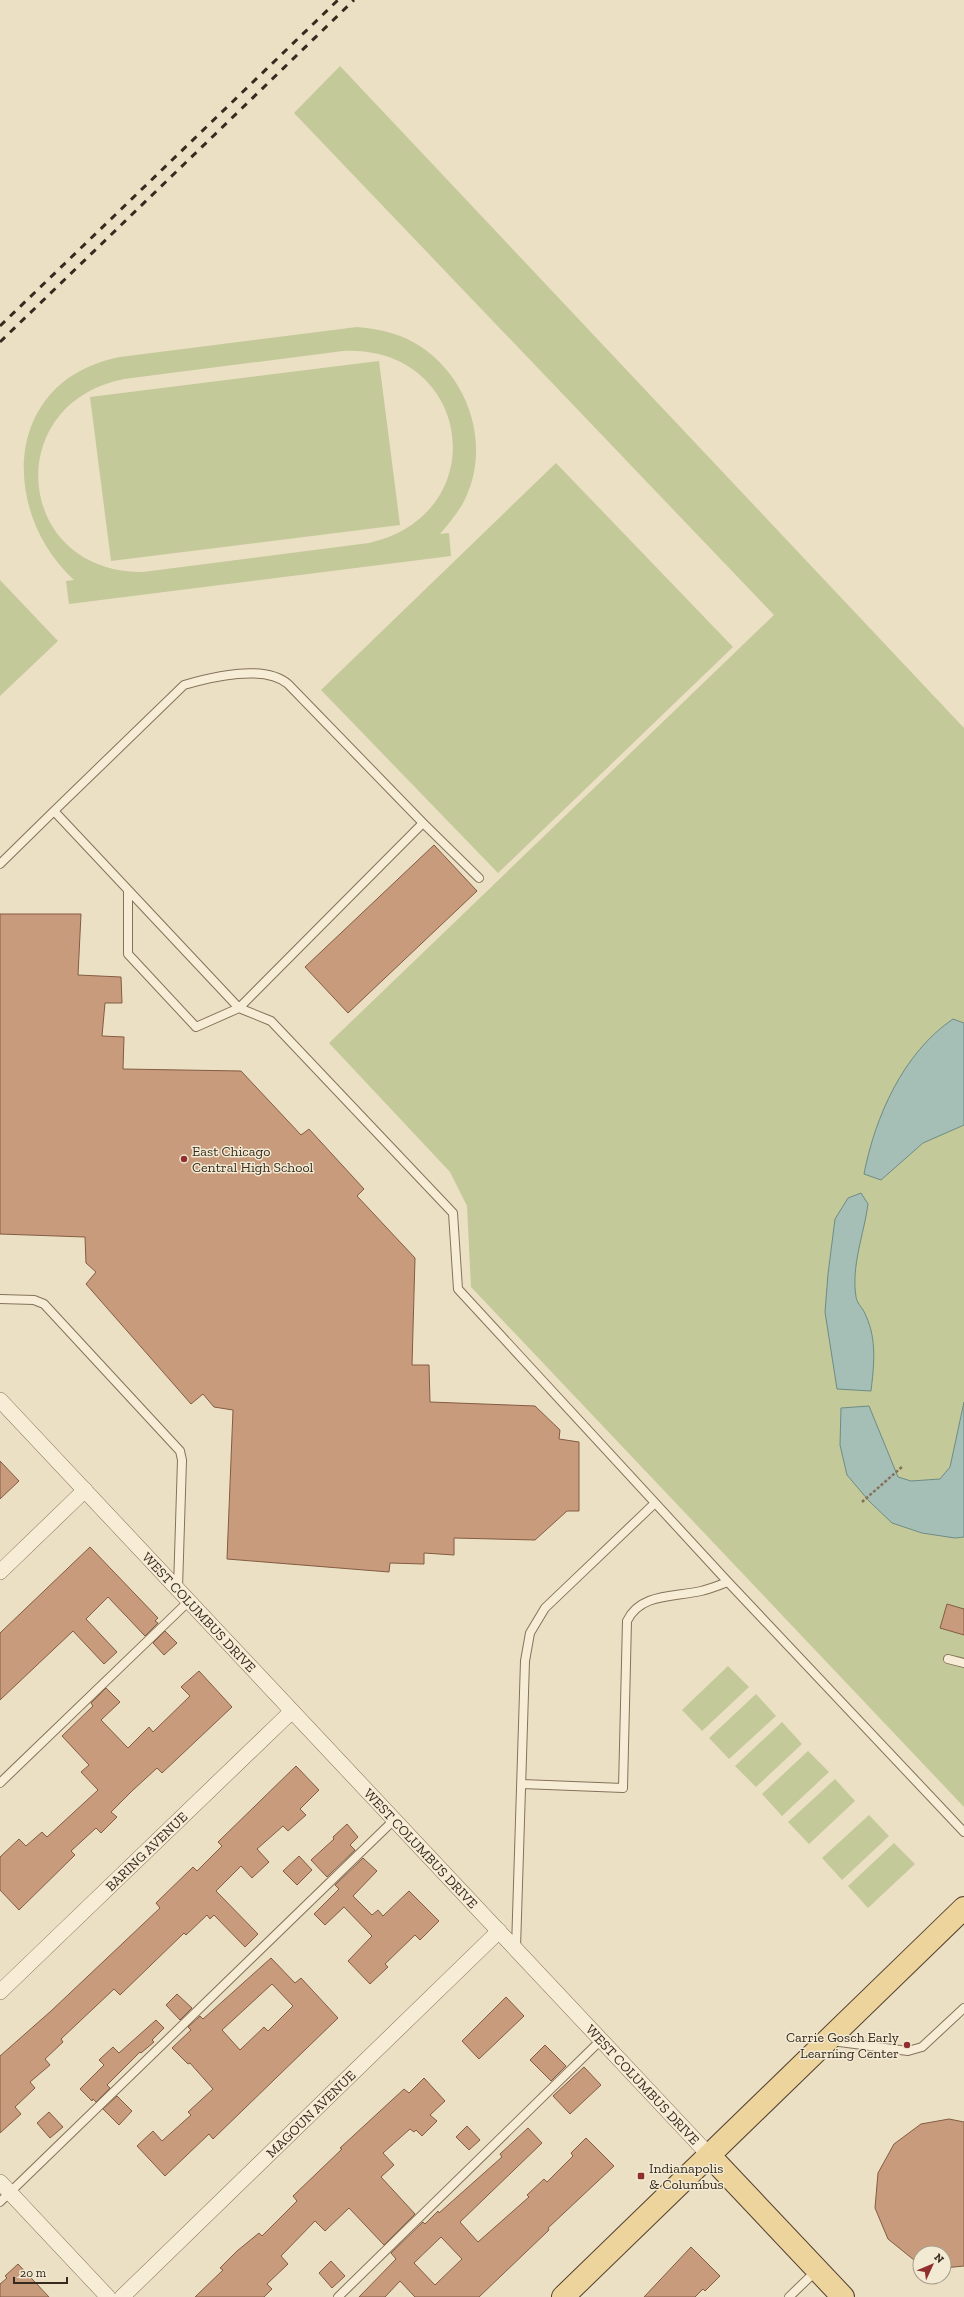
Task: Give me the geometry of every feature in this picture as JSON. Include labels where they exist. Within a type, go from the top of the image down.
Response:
[{"type":"main road","points":[[562,2297],[964,1908]]},
{"type":"main road","name":"WEST COLUMBUS DRIVE","points":[[709,2155],[843,2297]]},
{"type":"street","name":"WEST COLUMBUS DRIVE","points":[[0,1400],[709,2155]]},
{"type":"street","points":[[0,1572],[85,1490]]},
{"type":"street","name":"BARING AVENUE","points":[[0,1992],[292,1710]]},
{"type":"street","name":"MAGOUN AVENUE","points":[[122,2297],[499,1931]]},
{"type":"street","points":[[3,2192],[108,2297]]},
{"type":"lane","points":[[0,864],[184,685],[209,678],[265,673],[281,678],[288,684],[423,823],[479,878]]},
{"type":"lane","points":[[54,811],[239,1008],[271,1021],[453,1213],[458,1290],[728,1582],[964,1832]]},
{"type":"lane","points":[[128,890],[128,954],[196,1027],[239,1008],[423,823]]},
{"type":"lane","points":[[0,1299],[34,1300],[44,1304],[180,1451],[182,1460],[178,1589]]},
{"type":"lane","points":[[516,1949],[525,1660],[530,1633],[545,1608],[655,1503]]},
{"type":"lane","points":[[522,1784],[623,1788],[627,1621],[631,1611],[640,1604],[657,1598],[702,1591],[728,1582]]},
{"type":"lane","points":[[0,1782],[189,1601]]},
{"type":"lane","points":[[948,1659],[964,1663]]},
{"type":"lane","points":[[3,2192],[394,1820]]},
{"type":"lane","points":[[826,2041],[908,2051],[922,2048],[964,2008]]},
{"type":"lane","points":[[338,2297],[602,2040]]},
{"type":"lane","points":[[789,2297],[817,2270]]},
{"type":"path","points":[[862,1502],[903,1466]]},
{"type":"green space","points":[[340,66],[964,728],[964,1807],[471,1287],[467,1206],[450,1172],[329,1043],[774,615],[294,113]]},
{"type":"green space","points":[[357,327],[386,332],[413,342],[432,356],[449,373],[462,392],[470,414],[475,437],[476,460],[471,483],[462,505],[440,534],[449,533],[451,556],[69,604],[66,581],[74,580],[50,552],[33,520],[25,486],[25,452],[34,420],[53,392],[81,370],[120,357]],"holes":[[[343,351],[386,356],[419,374],[441,401],[452,434],[451,468],[437,500],[410,526],[369,543],[143,572],[100,565],[68,546],[48,518],[39,485],[42,451],[57,419],[84,394],[124,379]]]},
{"type":"green space","points":[[379,361],[400,525],[111,561],[90,397]]},
{"type":"green space","points":[[556,463],[733,647],[498,873],[321,690]]},
{"type":"green space","points":[[0,580],[58,641],[0,696]]},
{"type":"green space","points":[[728,1666],[749,1687],[702,1731],[682,1710]]},
{"type":"green space","points":[[756,1694],[776,1716],[729,1759],[709,1738]]},
{"type":"green space","points":[[782,1722],[802,1744],[756,1787],[735,1766]]},
{"type":"green space","points":[[808,1751],[829,1772],[782,1816],[762,1794]]},
{"type":"green space","points":[[835,1779],[855,1801],[809,1844],[788,1822]]},
{"type":"green space","points":[[869,1815],[889,1836],[842,1880],[822,1858]]},
{"type":"green space","points":[[894,1843],[915,1864],[868,1908],[848,1886]]},
{"type":"water","points":[[953,1019],[964,1023],[964,1125],[923,1143],[881,1180],[864,1174],[876,1131],[894,1088],[906,1068],[920,1050],[935,1033]]},
{"type":"water","points":[[861,1193],[868,1204],[855,1274],[855,1285],[857,1300],[865,1313],[872,1334],[874,1362],[871,1391],[837,1389],[825,1312],[835,1219],[848,1198]]},
{"type":"water","points":[[964,1402],[964,1537],[955,1538],[922,1533],[892,1523],[869,1501],[847,1475],[840,1445],[841,1408],[869,1406],[898,1477],[911,1481],[940,1479],[950,1467]]},
{"type":"building","points":[[434,845],[477,891],[348,1013],[305,967]]},
{"type":"building","name":"East Chicago Central High School","points":[[0,914],[81,914],[78,975],[121,977],[122,1003],[105,1003],[102,1036],[124,1037],[123,1069],[241,1071],[301,1135],[309,1129],[364,1189],[357,1196],[415,1258],[412,1365],[429,1365],[430,1402],[535,1406],[560,1430],[559,1439],[579,1442],[579,1511],[567,1511],[535,1540],[454,1538],[454,1555],[424,1553],[424,1564],[390,1563],[389,1572],[227,1559],[233,1410],[214,1407],[203,1394],[191,1404],[86,1284],[96,1272],[86,1263],[85,1237],[0,1234]]},
{"type":"building","points":[[0,1461],[19,1481],[0,1499]]},
{"type":"building","points":[[90,1547],[158,1618],[155,1621],[158,1623],[145,1636],[108,1597],[86,1619],[117,1652],[104,1664],[73,1631],[0,1700],[0,1633]]},
{"type":"building","points":[[947,1604],[964,1609],[964,1635],[940,1628]]},
{"type":"building","points":[[165,1631],[177,1643],[164,1655],[153,1643]]},
{"type":"building","points":[[199,1671],[232,1707],[162,1773],[157,1768],[132,1791],[111,1812],[117,1817],[101,1833],[96,1828],[71,1851],[75,1855],[19,1910],[0,1890],[0,1857],[19,1839],[26,1846],[42,1832],[47,1837],[98,1790],[81,1772],[89,1765],[62,1736],[93,1706],[91,1703],[106,1688],[120,1702],[101,1720],[128,1748],[149,1727],[153,1732],[190,1696],[181,1687]]},
{"type":"building","points":[[296,1766],[319,1790],[300,1809],[306,1815],[288,1831],[283,1826],[257,1849],[269,1862],[252,1878],[241,1866],[216,1891],[258,1934],[245,1947],[214,1915],[210,1919],[207,1915],[186,1935],[184,1933],[120,1995],[114,1989],[61,2039],[63,2042],[45,2059],[50,2065],[30,2082],[35,2088],[15,2107],[21,2114],[0,2133],[0,2056],[51,2011],[160,1908],[156,1903],[193,1867],[197,1871],[222,1846],[218,1842]]},
{"type":"building","points":[[347,1824],[358,1837],[350,1845],[355,1850],[327,1877],[311,1860],[334,1839],[333,1837]]},
{"type":"building","points":[[299,1856],[312,1870],[297,1885],[283,1871]]},
{"type":"building","points":[[363,1858],[377,1871],[353,1896],[372,1915],[378,1910],[383,1916],[409,1891],[439,1921],[420,1940],[415,1935],[385,1964],[388,1967],[370,1984],[348,1961],[372,1936],[344,1907],[325,1925],[314,1914],[339,1889],[335,1885]]},
{"type":"building","points":[[271,1958],[295,1983],[301,1978],[338,2018],[213,2139],[209,2134],[165,2176],[137,2146],[153,2131],[162,2141],[191,2115],[188,2112],[213,2089],[190,2063],[188,2064],[172,2048],[191,2030],[188,2027],[200,2016],[203,2019]],"holes":[[[272,1984],[293,2006],[268,2031],[264,2027],[240,2050],[222,2030]]]},
{"type":"building","points":[[177,1994],[192,2008],[180,2020],[166,2005]]},
{"type":"building","points":[[506,1997],[524,2016],[479,2059],[462,2041]]},
{"type":"building","points":[[156,2020],[164,2028],[152,2040],[154,2042],[141,2053],[140,2052],[107,2085],[110,2088],[96,2102],[93,2099],[92,2101],[80,2089],[104,2065],[99,2060],[113,2047],[119,2053]]},
{"type":"building","points":[[545,2045],[566,2066],[551,2081],[530,2060]]},
{"type":"building","points":[[584,2067],[601,2085],[570,2114],[553,2096]]},
{"type":"building","points":[[424,2078],[445,2101],[430,2115],[437,2121],[422,2136],[416,2130],[414,2132],[410,2129],[383,2153],[394,2165],[381,2177],[415,2214],[384,2245],[349,2208],[325,2231],[315,2221],[281,2256],[288,2264],[267,2284],[272,2289],[264,2297],[195,2297],[223,2270],[220,2268],[237,2251],[259,2233],[262,2236],[297,2201],[293,2196],[342,2149],[340,2148],[404,2089],[409,2093]]},
{"type":"building","points":[[117,2096],[132,2111],[119,2125],[103,2109]]},
{"type":"building","points":[[49,2112],[63,2127],[50,2138],[37,2123]]},
{"type":"building","points":[[949,2119],[964,2122],[964,2266],[952,2267],[952,2245],[912,2245],[912,2258],[888,2239],[875,2208],[878,2173],[894,2144],[921,2124]]},
{"type":"building","points":[[467,2126],[480,2140],[469,2150],[456,2137]]},
{"type":"building","points":[[528,2128],[542,2143],[460,2222],[478,2242],[529,2197],[527,2195],[544,2179],[547,2182],[573,2156],[571,2153],[586,2138],[614,2166],[548,2228],[549,2230],[479,2297],[415,2297],[400,2281],[385,2297],[359,2297],[396,2259],[391,2253],[423,2222],[425,2224],[438,2211],[439,2213],[502,2157],[500,2154]],"holes":[[[441,2237],[462,2259],[435,2285],[414,2263]]]},
{"type":"building","points":[[691,2247],[720,2276],[705,2291],[703,2289],[695,2297],[644,2297]]},
{"type":"building","points":[[331,2261],[345,2276],[332,2288],[319,2273]]},
{"type":"building","points":[[18,2264],[49,2297],[0,2297],[0,2284],[7,2278],[5,2276]]},
{"type":"railway","points":[[0,326],[338,0]]},
{"type":"railway","points":[[0,342],[354,0]]},
{"type":"place","name":"East Chicago Central High School","points":[[184,1159]]},
{"type":"place","name":"Carrie Gosch Early Learning Center","points":[[907,2045]]},
{"type":"place","name":"Indianapolis & Columbus","points":[[641,2176]]}]
